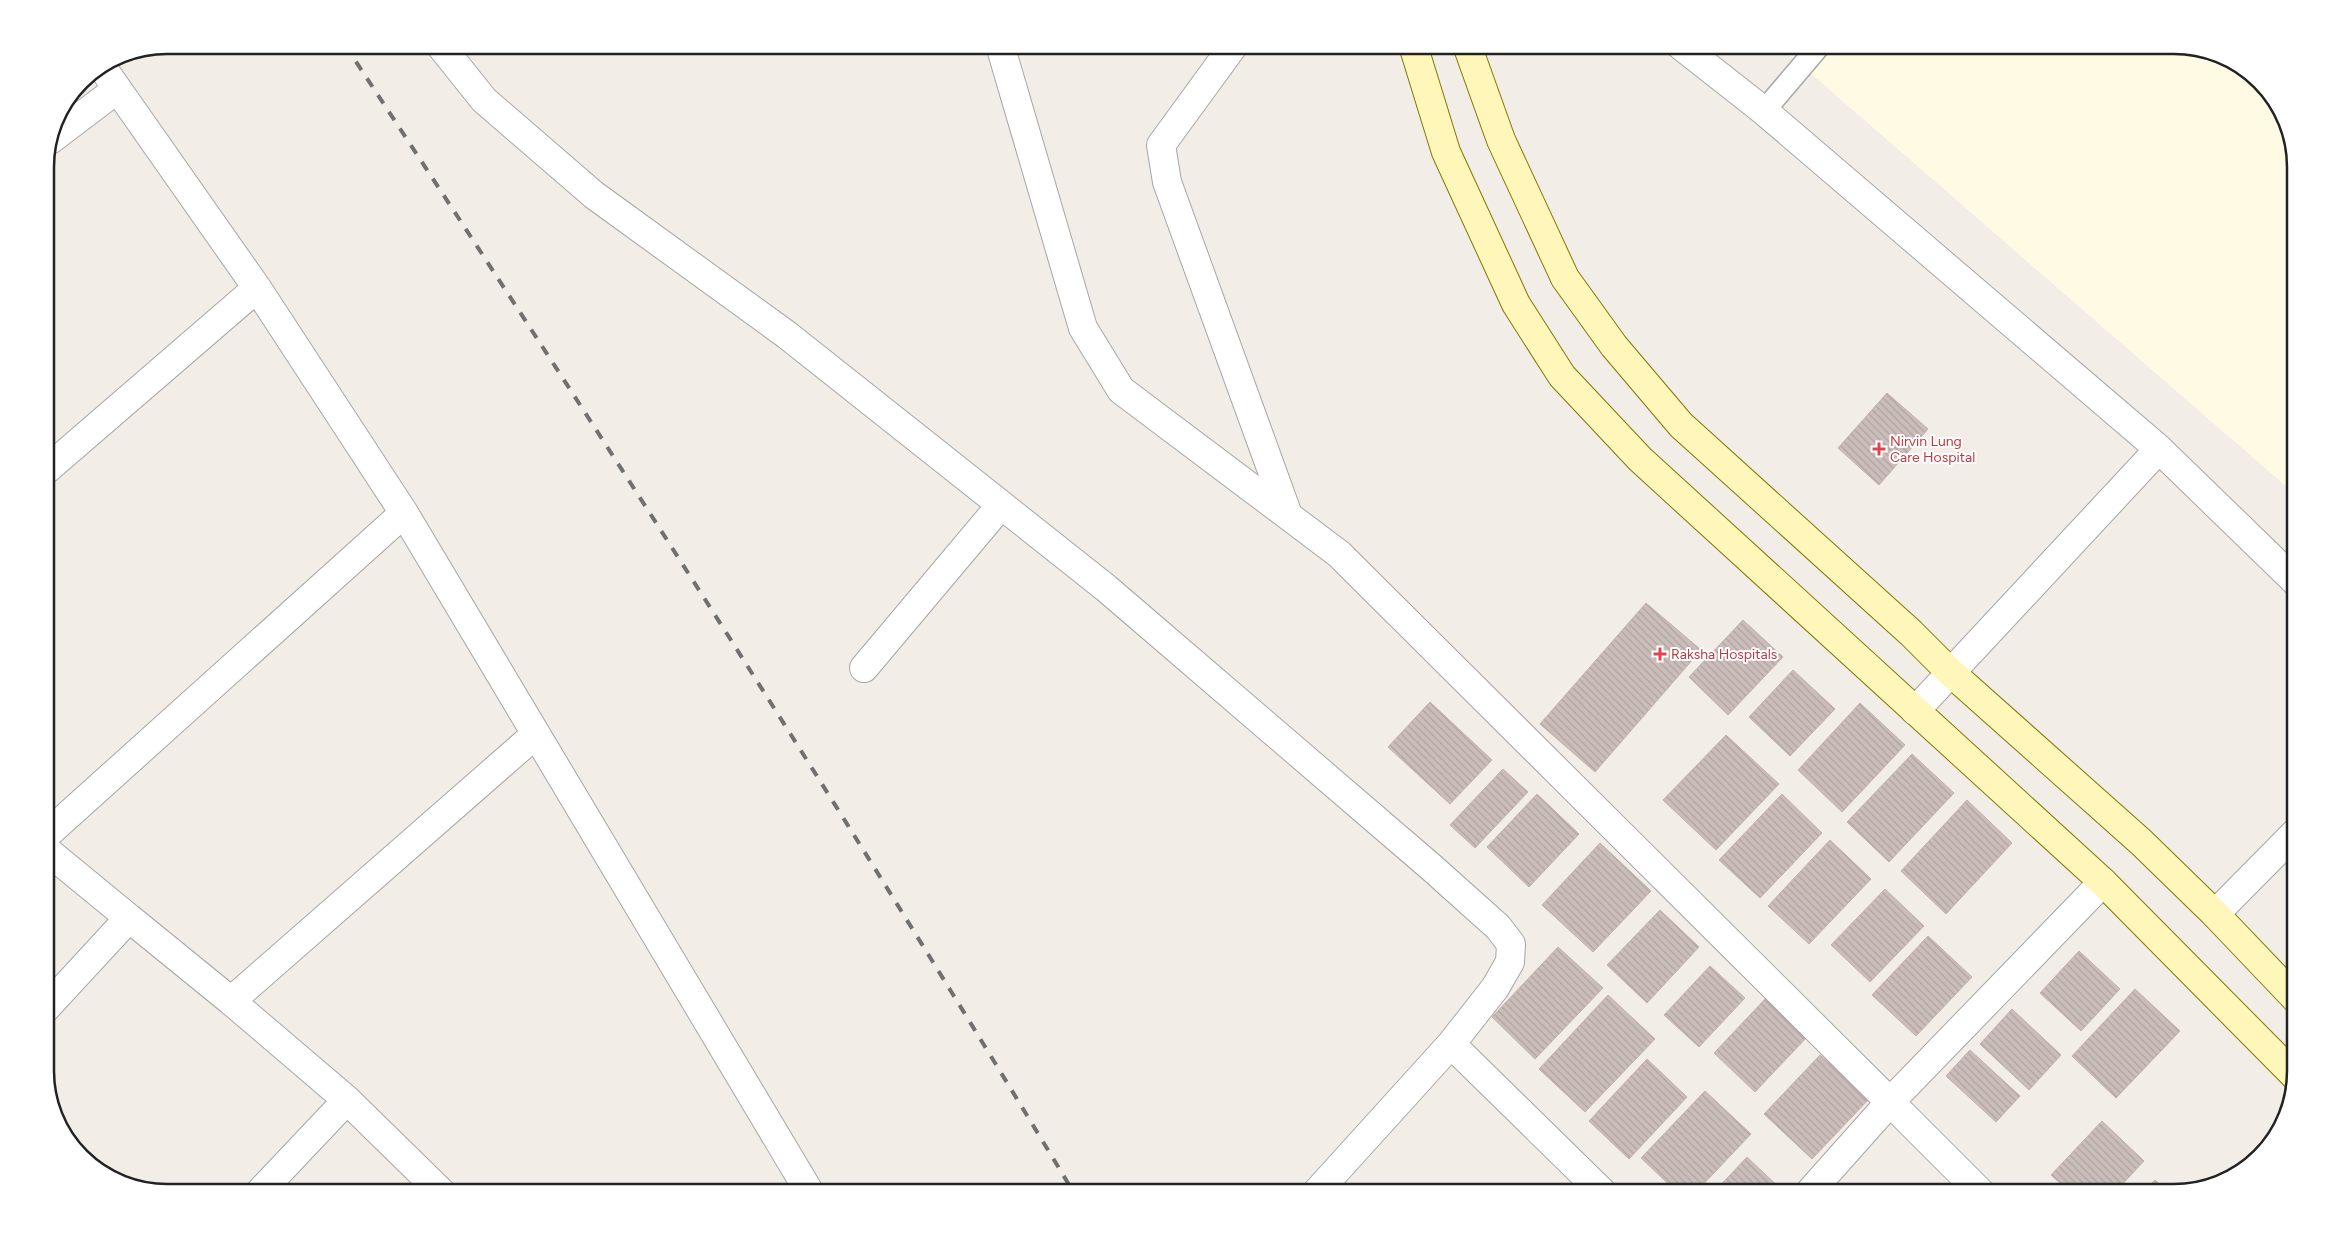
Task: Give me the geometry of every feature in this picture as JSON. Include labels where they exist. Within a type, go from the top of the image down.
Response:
[{"type":"main road","points":[[1416,54],[1446,152],[1516,304],[1562,376],[1640,459],[2103,882],[2287,1068]]},
{"type":"main road","points":[[1470,54],[1501,140],[1565,278],[1614,346],[1681,425],[1910,632],[1950,671],[2141,842],[2215,914],[2287,990]]},
{"type":"street","points":[[447,54],[484,100],[594,195],[787,335],[1106,588],[1431,867],[1498,927],[1511,944],[1510,962],[1495,988],[1451,1044],[1324,1184]]},
{"type":"street","points":[[1003,54],[1084,328],[1121,390],[1339,554],[1972,1184]]},
{"type":"street","points":[[1227,54],[1161,145],[1167,182],[1288,515]]},
{"type":"street","points":[[1691,54],[1764,111],[2159,449],[2287,573]]},
{"type":"street","points":[[105,72],[257,288],[404,513],[805,1184]]},
{"type":"street","points":[[59,133],[116,90]]},
{"type":"street","points":[[54,463],[257,288]]},
{"type":"street","points":[[1915,710],[2159,449]]},
{"type":"street","points":[[864,668],[1001,505]]},
{"type":"street","points":[[54,828],[404,513]]},
{"type":"street","points":[[231,1001],[536,734]]},
{"type":"street","points":[[2215,914],[2287,841]]},
{"type":"street","points":[[54,856],[231,1001],[347,1100],[433,1184]]},
{"type":"street","points":[[1817,1184],[1890,1102],[2103,882]]},
{"type":"street","points":[[54,999],[129,918]]},
{"type":"street","points":[[1451,1044],[1594,1184]]},
{"type":"street","points":[[268,1184],[347,1100]]},
{"type":"lane","points":[[1764,111],[1812,54]]},
{"type":"shaded area","points":[[1788,54],[2174,54],[2189,55],[2217,62],[2249,82],[2259,92],[2276,117],[2285,145],[2287,159],[2287,487]]},
{"type":"building","points":[[1887,393],[1928,429],[1879,485],[1838,448]]},
{"type":"building","points":[[1646,603],[1701,650],[1595,772],[1540,724]]},
{"type":"building","points":[[1743,620],[1783,657],[1728,715],[1689,677]]},
{"type":"building","points":[[1793,670],[1835,709],[1790,756],[1749,717]]},
{"type":"building","points":[[1430,702],[1492,760],[1450,804],[1388,747]]},
{"type":"building","points":[[1860,703],[1905,745],[1842,812],[1798,770]]},
{"type":"building","points":[[1726,735],[1779,784],[1716,850],[1663,800]]},
{"type":"building","points":[[1912,754],[1954,793],[1889,862],[1847,822]]},
{"type":"building","points":[[1503,769],[1528,792],[1475,848],[1450,825]]},
{"type":"building","points":[[1537,794],[1579,834],[1529,887],[1487,847]]},
{"type":"building","points":[[1782,794],[1822,833],[1760,898],[1719,860]]},
{"type":"building","points":[[1967,800],[2012,843],[1946,914],[1901,871]]},
{"type":"building","points":[[1830,840],[1871,879],[1809,944],[1768,906]]},
{"type":"building","points":[[1600,843],[1651,891],[1593,952],[1542,905]]},
{"type":"building","points":[[1885,889],[1924,926],[1870,982],[1831,945]]},
{"type":"building","points":[[1660,910],[1699,947],[1647,1003],[1607,965]]},
{"type":"building","points":[[1928,936],[1972,977],[1916,1036],[1872,995]]},
{"type":"building","points":[[1558,947],[1603,988],[1535,1059],[1492,1017]]},
{"type":"building","points":[[2079,951],[2120,989],[2081,1031],[2040,993]]},
{"type":"building","points":[[1710,966],[1745,998],[1699,1047],[1664,1015]]},
{"type":"building","points":[[2135,989],[2180,1031],[2116,1098],[2072,1056]]},
{"type":"building","points":[[1608,995],[1655,1039],[1585,1112],[1539,1069]]},
{"type":"building","points":[[1766,998],[1807,1037],[1755,1092],[1714,1053]]},
{"type":"building","points":[[2012,1009],[2061,1055],[2029,1090],[1980,1044]]},
{"type":"building","points":[[1970,1050],[2020,1096],[1996,1122],[1946,1076]]},
{"type":"building","points":[[1820,1055],[1869,1099],[1812,1159],[1764,1114]]},
{"type":"building","points":[[1647,1059],[1687,1097],[1629,1159],[1589,1121]]},
{"type":"building","points":[[1705,1091],[1751,1134],[1704,1184],[1668,1184],[1641,1158]]},
{"type":"building","points":[[2102,1121],[2144,1161],[2122,1184],[2061,1184],[2051,1175]]},
{"type":"building","points":[[1747,1157],[1776,1184],[1722,1184]]},
{"type":"building","points":[[2155,1180],[2159,1184],[2151,1184]]},
{"type":"railway","points":[[351,54],[715,615],[896,903],[1069,1184]]},
{"type":"place","name":"Nirvin Lung Care Hospital","points":[[1879,449]]},
{"type":"place","name":"Raksha Hospitals","points":[[1660,654]]}]
